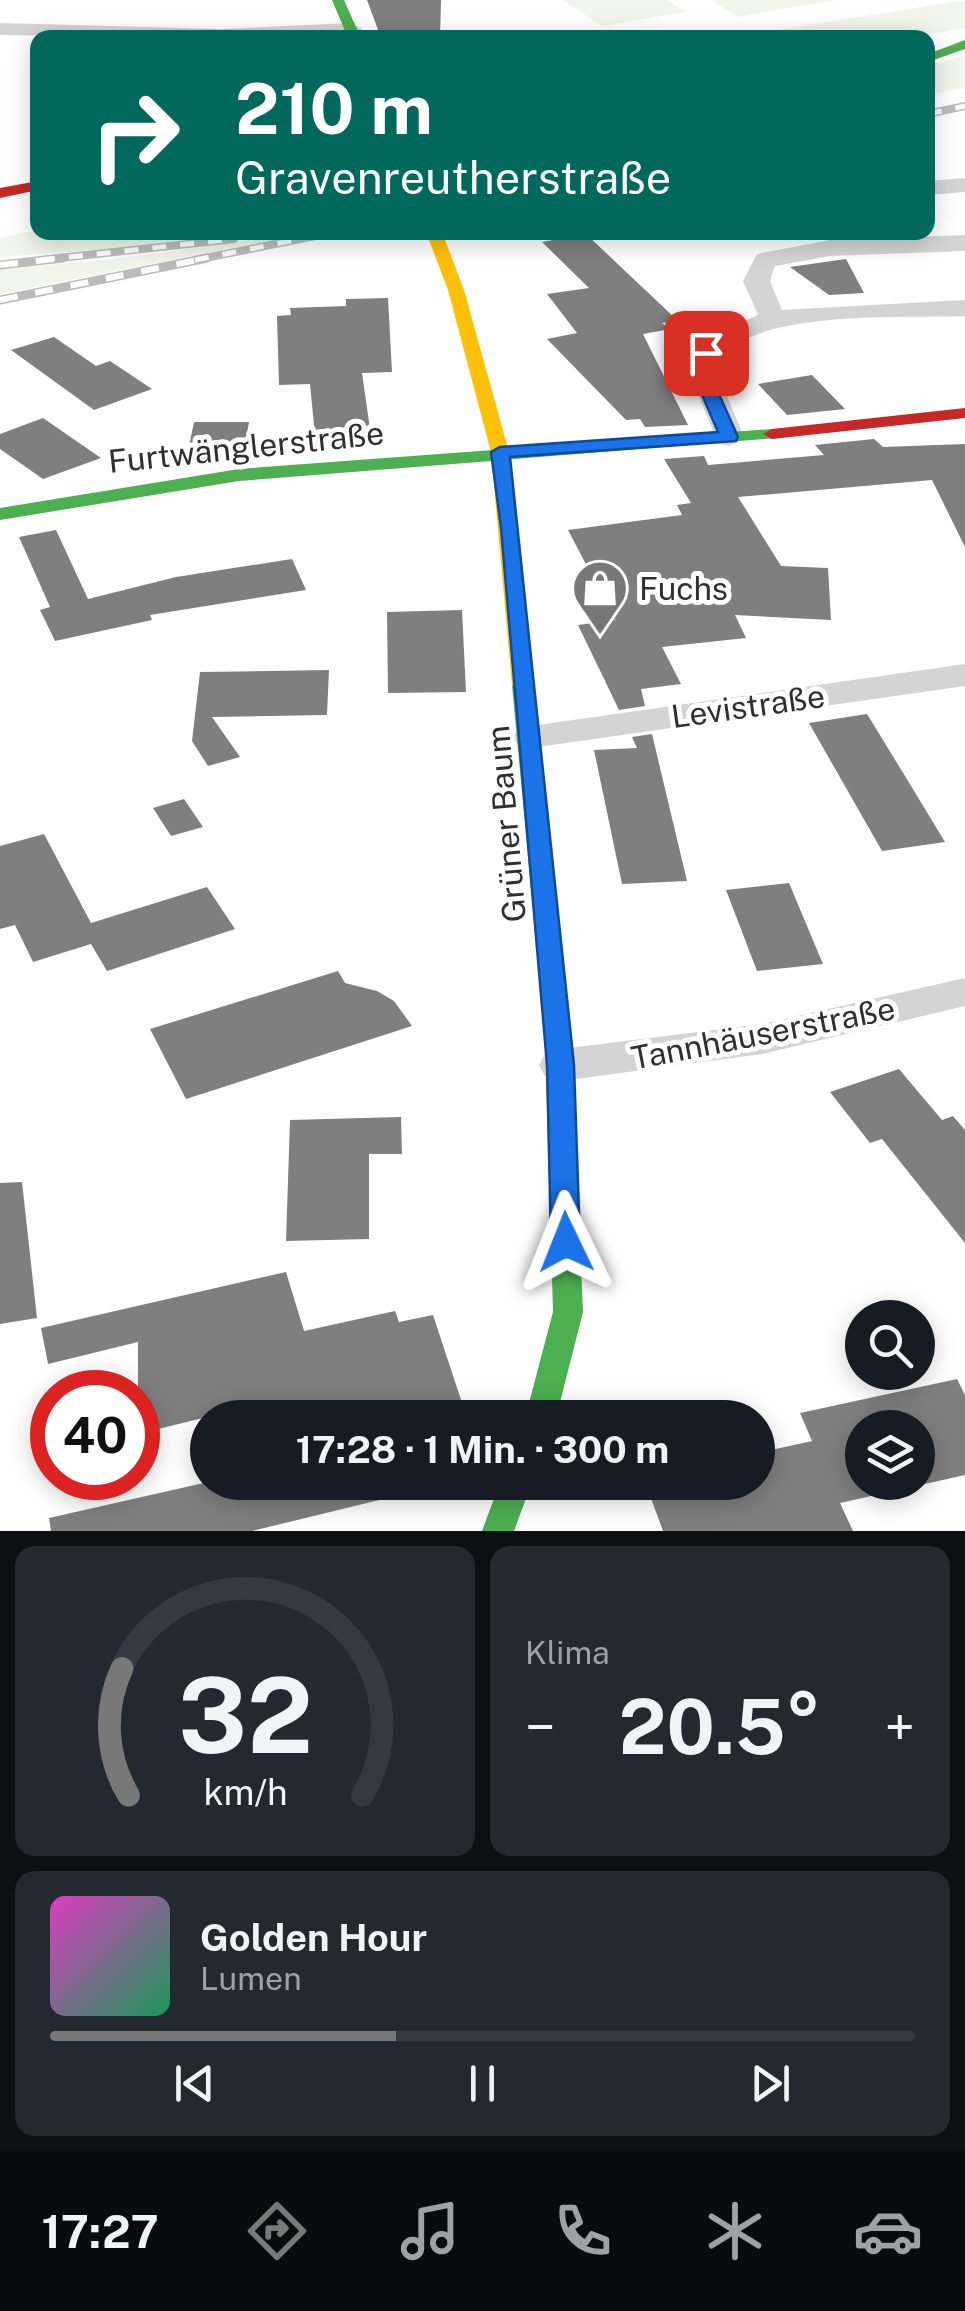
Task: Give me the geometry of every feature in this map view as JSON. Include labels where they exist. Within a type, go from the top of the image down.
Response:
[{"type":"street","points":[[338,0],[351,30]]},
{"type":"street","points":[[0,29],[30,30]]},
{"type":"street","points":[[935,44],[965,41]]},
{"type":"street","points":[[935,55],[965,41]]},
{"type":"street","points":[[935,187],[965,185]]},
{"type":"street","points":[[0,193],[30,187]]},
{"type":"street","points":[[0,209],[30,203]]},
{"type":"street","name":"Grüner Baum","points":[[437,240],[456,290],[500,452],[531,737],[560,1065],[568,1312],[545,1400]]},
{"type":"street","points":[[774,320],[756,282],[759,266],[766,260],[866,240],[965,243]]},
{"type":"street","points":[[729,437],[702,374],[702,360],[722,340],[774,320],[827,312],[965,308]]},
{"type":"street","name":"Furtwänglerstraße","points":[[0,514],[142,487],[500,452],[729,437],[965,414]]},
{"type":"street","name":"Levistraße","points":[[531,737],[965,675]]},
{"type":"street","name":"Tannhäuserstraße","points":[[560,1065],[762,1039],[965,992]]},
{"type":"street","points":[[498,1531],[509,1500]]},
{"type":"shaded area","points":[[563,0],[667,0],[686,12],[602,26]]},
{"type":"shaded area","points":[[711,0],[836,0],[738,17]]},
{"type":"shaded area","points":[[965,0],[965,28],[935,33],[935,30],[778,30]]},
{"type":"shaded area","points":[[965,55],[965,88],[935,94],[935,64]]},
{"type":"shaded area","points":[[30,232],[30,240],[182,240],[0,257],[0,238]]},
{"type":"shaded area","points":[[272,240],[0,294],[0,269]]},
{"type":"building","points":[[367,0],[441,0],[440,30],[378,30]]},
{"type":"building","points":[[592,240],[677,320],[662,323],[670,329],[643,334],[688,425],[645,427],[640,419],[626,420],[547,339],[577,333],[547,294],[589,288],[542,242]]},
{"type":"building","points":[[846,259],[864,293],[829,295],[790,267]]},
{"type":"building","points":[[388,298],[392,372],[362,373],[372,443],[316,446],[310,384],[279,385],[277,316],[291,315],[290,308],[346,306],[346,299]]},
{"type":"building","points":[[54,337],[96,366],[110,361],[152,389],[94,410],[11,350]]},
{"type":"building","points":[[812,375],[845,409],[787,415],[758,384]]},
{"type":"building","points":[[43,418],[101,458],[43,479],[0,449],[0,434]]},
{"type":"building","points":[[194,422],[249,422],[243,456],[187,456]]},
{"type":"building","points":[[874,439],[883,447],[965,444],[965,547],[932,480],[738,497],[781,566],[828,568],[831,620],[735,615],[746,638],[662,647],[681,684],[641,689],[645,706],[619,710],[578,625],[615,620],[568,530],[682,515],[677,505],[691,503],[664,459],[704,456],[708,465],[824,455],[815,445]]},
{"type":"building","points":[[56,530],[88,599],[176,577],[292,559],[306,590],[150,615],[152,620],[55,641],[40,610],[50,607],[19,537]]},
{"type":"building","points":[[462,610],[466,692],[388,693],[387,612]]},
{"type":"building","points":[[329,670],[327,715],[212,717],[240,757],[208,766],[192,741],[200,672]]},
{"type":"building","points":[[867,714],[945,842],[882,851],[809,723]]},
{"type":"building","points":[[652,734],[687,881],[622,884],[594,750],[637,748],[632,737]]},
{"type":"building","points":[[184,799],[203,827],[171,836],[153,808]]},
{"type":"building","points":[[44,834],[91,923],[207,887],[235,929],[107,971],[91,944],[33,962],[15,925],[0,929],[0,846]]},
{"type":"building","points":[[789,883],[823,964],[757,971],[726,890]]},
{"type":"building","points":[[338,971],[345,983],[377,991],[394,1001],[412,1026],[186,1099],[150,1029]]},
{"type":"building","points":[[899,1069],[942,1120],[953,1116],[965,1130],[965,1243],[882,1139],[870,1143],[830,1092]]},
{"type":"building","points":[[401,1117],[402,1154],[369,1154],[369,1239],[286,1241],[290,1120]]},
{"type":"building","points":[[22,1182],[37,1318],[0,1324],[0,1183]]},
{"type":"building","points":[[286,1272],[304,1331],[395,1311],[399,1322],[433,1315],[461,1400],[190,1400],[190,1421],[160,1429],[160,1370],[138,1370],[138,1342],[48,1364],[41,1328]]},
{"type":"building","points":[[957,1379],[965,1395],[965,1475],[935,1482],[935,1410],[845,1410],[845,1500],[853,1500],[840,1503],[853,1531],[663,1531],[652,1500],[775,1500],[775,1449],[812,1441],[800,1413],[906,1390],[935,1390],[935,1384]]},
{"type":"building","points":[[190,1486],[190,1500],[379,1500],[252,1531],[51,1531],[49,1518],[128,1500],[160,1500],[160,1493]]},
{"type":"railway","points":[[935,112],[965,106]]},
{"type":"railway","points":[[41,260],[225,240]]},
{"type":"railway","points":[[195,260],[295,240]]},
{"type":"railway","points":[[0,265],[63,258]]},
{"type":"railway","points":[[0,300],[207,258]]},
{"type":"traffic: fast","points":[[338,0],[351,30]]},
{"type":"traffic: fast","points":[[935,55],[965,44]]},
{"type":"traffic: fast","points":[[0,514],[239,475],[772,434]]},
{"type":"traffic: fast","points":[[523,685],[558,1039],[568,1312],[545,1400]]},
{"type":"traffic: fast","points":[[498,1531],[509,1500]]},
{"type":"traffic: slow","points":[[437,240],[456,290],[500,452],[523,685]]},
{"type":"traffic: jam","points":[[0,193],[30,187]]},
{"type":"traffic: jam","points":[[772,434],[965,413]]},
{"type":"place","name":"Fuchs","points":[[600,637]]},
{"type":"route","points":[[566,1242],[560,1065],[511,528],[500,452],[729,437],[702,374],[706,353]]}]
